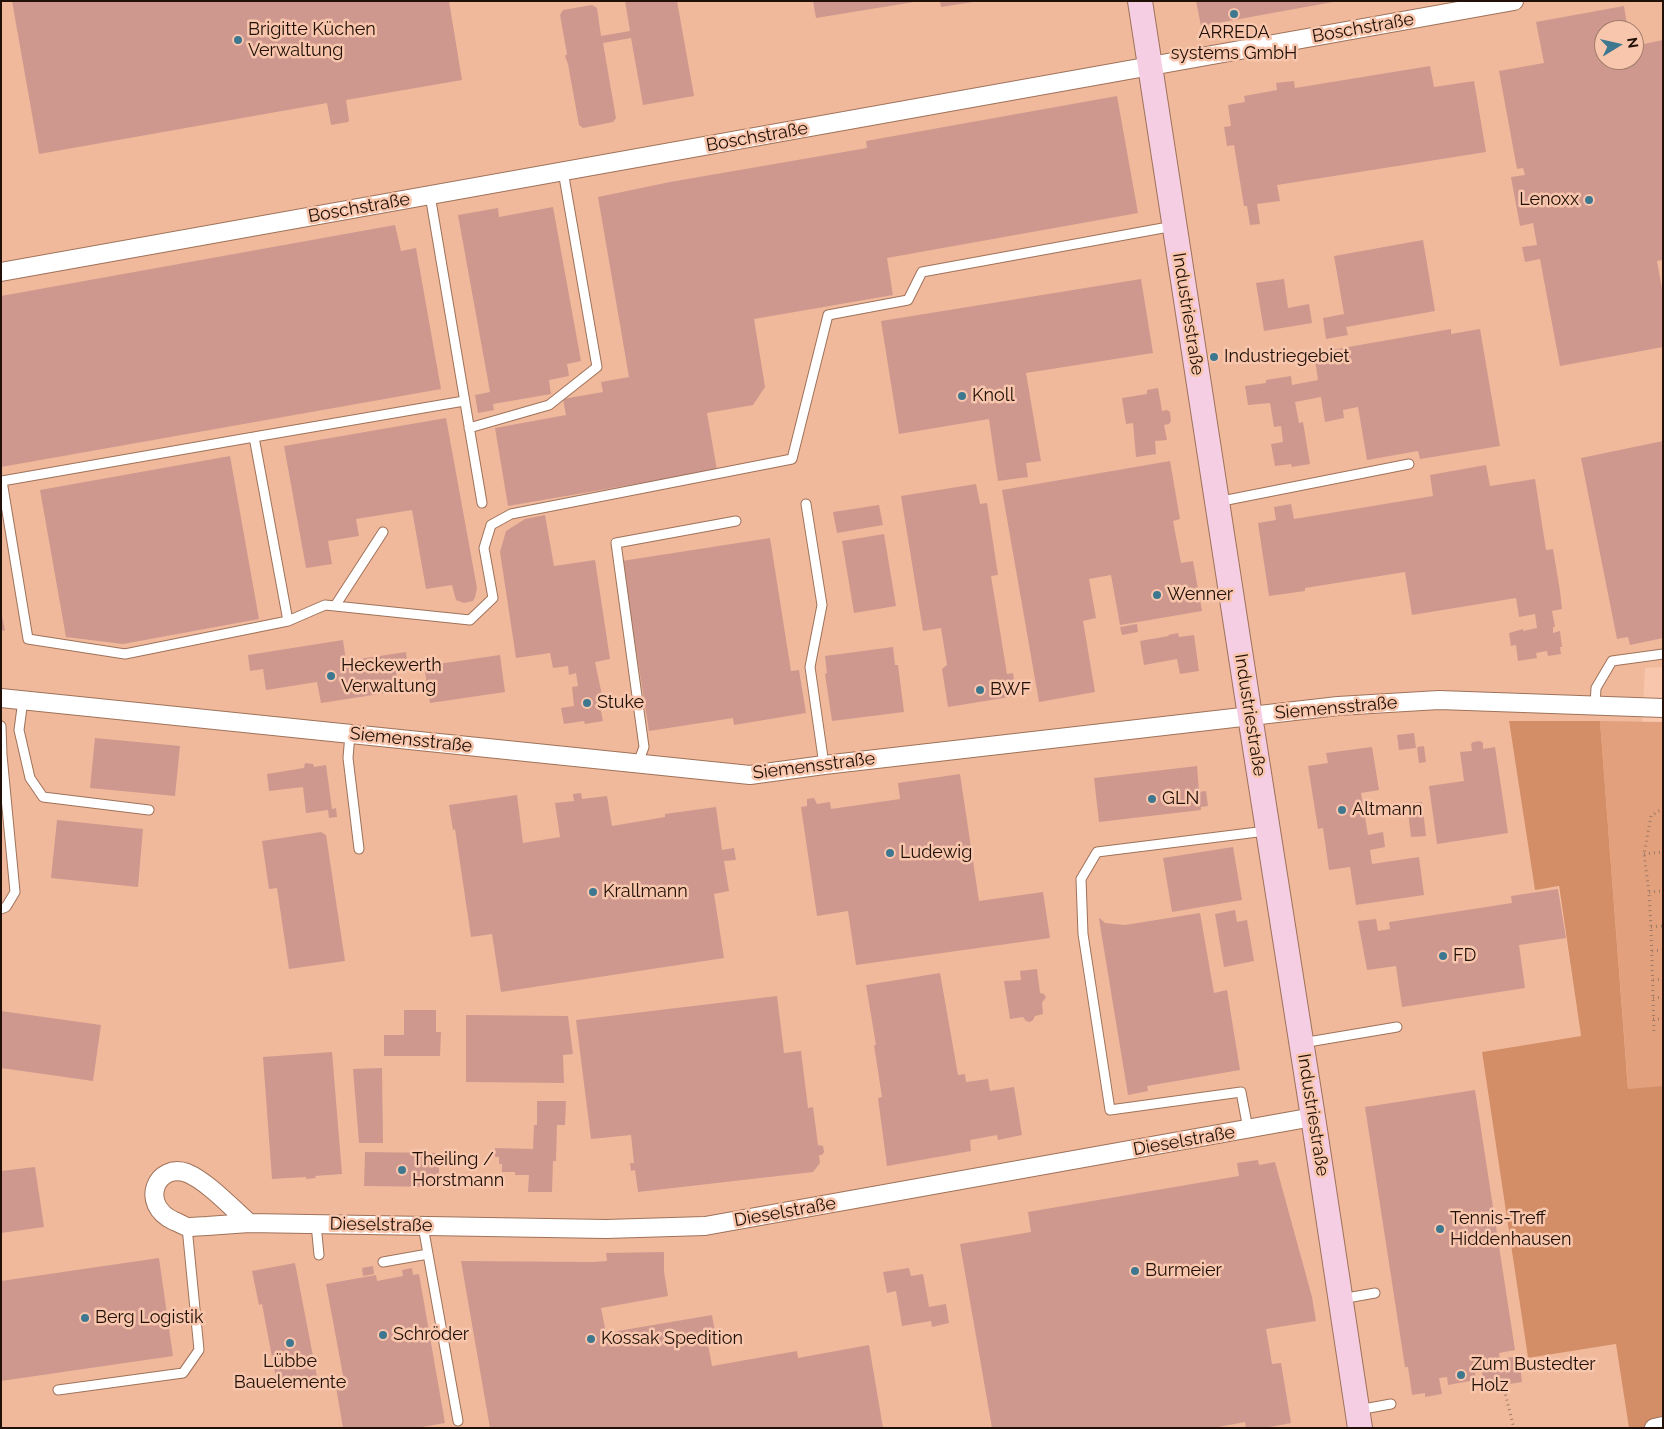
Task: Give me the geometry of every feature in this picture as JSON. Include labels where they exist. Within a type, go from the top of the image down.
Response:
[{"type":"street","name":"Industriestraße","points":[[1140,1],[1314,1117],[1359,1419]]},
{"type":"street","name":"Boschstraße","points":[[1,272],[1514,1]]},
{"type":"street","name":"Siemensstraße","points":[[1,698],[750,775],[1338,706],[1440,700],[1663,708]]},
{"type":"street","name":"Dieselstraße","points":[[187,1227],[250,1223],[606,1229],[706,1226],[1314,1117]]},
{"type":"street","points":[[187,1227],[163,1215],[154,1202],[156,1186],[169,1173],[182,1172],[188,1174],[212,1190],[250,1223]]},
{"type":"street","points":[[1654,1428],[1663,1426]]},
{"type":"lane","points":[[469,428],[549,405],[597,367],[563,171]]},
{"type":"lane","points":[[430,195],[482,503]]},
{"type":"lane","points":[[464,401],[2,482],[28,639],[125,654],[288,622],[325,605],[470,620],[493,598],[484,548],[490,526],[511,514],[792,459],[828,315],[908,300],[922,272],[1175,226]]},
{"type":"lane","points":[[254,437],[288,622]]},
{"type":"lane","points":[[1217,502],[1409,464]]},
{"type":"lane","points":[[806,504],[822,605],[810,667],[824,765]]},
{"type":"lane","points":[[638,764],[644,747],[616,543],[736,521]]},
{"type":"lane","points":[[335,606],[383,532]]},
{"type":"lane","points":[[1596,705],[1596,688],[1612,661],[1663,654]]},
{"type":"lane","points":[[23,700],[19,730],[30,778],[43,797],[149,810]]},
{"type":"lane","points":[[1,726],[15,892],[6,908],[1,909]]},
{"type":"lane","points":[[350,734],[348,758],[359,849]]},
{"type":"lane","points":[[1248,1129],[1241,1092],[1110,1110],[1083,934],[1081,879],[1097,852],[1268,831]]},
{"type":"lane","points":[[1301,1043],[1398,1027]]},
{"type":"lane","points":[[316,1224],[319,1256]]},
{"type":"lane","points":[[423,1226],[458,1421]]},
{"type":"lane","points":[[58,1390],[183,1373],[199,1350],[187,1227]]},
{"type":"lane","points":[[384,1262],[428,1254]]},
{"type":"lane","points":[[1341,1299],[1375,1293]]},
{"type":"lane","points":[[1359,1419],[1392,1404]]},
{"type":"path","points":[[1654,1031],[1651,927],[1644,854],[1651,816],[1663,808]]},
{"type":"path","points":[[1644,854],[1663,852]]},
{"type":"path","points":[[1649,892],[1663,891]]},
{"type":"path","points":[[1651,927],[1663,926]]},
{"type":"path","points":[[1652,951],[1663,950]]},
{"type":"path","points":[[1653,980],[1663,979]]},
{"type":"path","points":[[1652,998],[1663,997]]},
{"type":"path","points":[[1653,1019],[1663,1019]]},
{"type":"path","points":[[1502,1385],[1514,1428]]},
{"type":"shaded area","points":[[1,1],[1663,1],[1663,667],[1645,668],[1642,722],[1509,721],[1535,889],[1558,886],[1581,1036],[1482,1052],[1528,1358],[1617,1344],[1629,1428],[1,1428]]},
{"type":"shaded area","points":[[1509,721],[1600,721],[1628,1089],[1663,1086],[1663,1428],[1629,1428],[1616,1344],[1528,1358],[1482,1052],[1581,1036],[1559,886],[1535,890]]},
{"type":"shaded area","points":[[1600,721],[1663,722],[1663,1428],[1654,1428]]},
{"type":"building","name":"Brigitte Küchen Verwaltung","points":[[12,1],[449,1],[462,80],[346,100],[348,122],[331,125],[327,103],[39,154]]},
{"type":"building","points":[[625,1],[677,1],[694,96],[643,105],[631,38],[603,43],[616,118],[613,122],[583,128],[579,125],[565,56],[567,54],[560,15],[563,10],[592,5],[597,8],[601,36],[630,31]]},
{"type":"building","points":[[813,1],[914,1],[914,2],[816,18]]},
{"type":"building","points":[[940,1],[973,1],[973,2],[941,7]]},
{"type":"building","name":"ARREDA systems GmbH","points":[[1196,1],[1333,1],[1333,2],[1201,26]]},
{"type":"building","name":"Lenoxx","points":[[1624,6],[1626,20],[1594,20],[1594,70],[1644,70],[1644,44],[1663,40],[1663,260],[1657,261],[1663,294],[1663,347],[1560,366],[1540,259],[1525,262],[1522,247],[1537,245],[1533,223],[1520,226],[1511,177],[1525,175],[1523,168],[1517,169],[1499,71],[1544,63],[1536,22]]},
{"type":"building","points":[[1430,66],[1434,87],[1474,81],[1486,152],[1277,185],[1280,201],[1257,204],[1260,224],[1250,225],[1247,206],[1244,206],[1234,145],[1227,146],[1224,127],[1231,126],[1228,105],[1245,102],[1244,96],[1277,90],[1276,83],[1294,81],[1295,88]]},
{"type":"building","points":[[1117,96],[1138,213],[887,258],[893,295],[754,319],[765,387],[753,405],[707,413],[717,470],[508,506],[495,428],[566,415],[563,399],[603,392],[601,382],[629,377],[598,197],[670,182],[867,148],[866,141]]},
{"type":"building","points":[[553,207],[581,361],[567,364],[569,376],[549,380],[551,394],[493,404],[494,410],[478,413],[475,395],[490,392],[458,215],[498,208],[499,217]]},
{"type":"building","points":[[395,225],[401,251],[416,248],[441,389],[1,467],[1,296]]},
{"type":"building","points":[[1423,240],[1435,311],[1346,327],[1348,335],[1326,339],[1323,318],[1344,314],[1334,256]]},
{"type":"building","name":"Knoll","points":[[1141,279],[1153,353],[1026,373],[1041,461],[1026,463],[1028,477],[998,481],[989,419],[899,434],[881,321]]},
{"type":"building","points":[[1284,279],[1288,308],[1309,304],[1312,323],[1264,331],[1256,283]]},
{"type":"building","points":[[1451,329],[1451,334],[1480,329],[1500,446],[1420,459],[1418,451],[1367,460],[1358,407],[1343,410],[1344,418],[1325,422],[1321,397],[1295,402],[1299,423],[1303,422],[1310,464],[1292,467],[1291,464],[1275,466],[1271,444],[1283,442],[1281,426],[1274,427],[1270,403],[1248,405],[1245,386],[1266,383],[1266,380],[1291,376],[1292,385],[1318,380],[1314,353]]},
{"type":"building","points":[[1158,388],[1162,411],[1167,410],[1170,412],[1171,421],[1169,424],[1164,425],[1167,440],[1155,441],[1156,454],[1136,457],[1133,423],[1126,424],[1122,398],[1147,394],[1147,390]]},
{"type":"building","points":[[446,418],[477,588],[473,601],[464,603],[456,600],[452,585],[426,589],[412,510],[356,519],[359,536],[328,541],[332,564],[306,568],[284,446]]},
{"type":"building","points":[[1663,441],[1663,638],[1630,645],[1628,637],[1617,639],[1581,458]]},
{"type":"building","points":[[230,456],[259,619],[123,644],[66,637],[40,490]]},
{"type":"building","name":"Wenner","points":[[1170,461],[1180,519],[1173,521],[1181,563],[1193,561],[1202,611],[1120,625],[1111,575],[1089,579],[1096,618],[1083,621],[1095,692],[1039,702],[1002,490]]},
{"type":"building","points":[[1486,465],[1490,486],[1535,479],[1546,550],[1553,549],[1560,591],[1562,609],[1552,611],[1555,627],[1553,627],[1553,633],[1560,631],[1561,654],[1548,656],[1547,651],[1536,653],[1537,658],[1518,661],[1516,645],[1511,646],[1509,633],[1537,628],[1535,614],[1519,617],[1516,598],[1412,615],[1405,572],[1305,588],[1305,591],[1269,596],[1258,523],[1276,520],[1274,507],[1291,504],[1294,519],[1433,496],[1430,475]]},
{"type":"building","points":[[976,484],[980,504],[987,503],[998,575],[991,576],[1007,674],[1013,673],[1016,696],[948,707],[942,669],[947,665],[941,628],[923,631],[901,496]]},
{"type":"building","points":[[879,505],[883,525],[837,533],[833,512]]},
{"type":"building","points":[[545,515],[554,566],[595,560],[610,659],[595,662],[603,700],[599,701],[603,721],[585,724],[584,721],[564,724],[561,708],[574,706],[572,687],[578,686],[576,673],[569,675],[568,666],[553,668],[550,653],[516,658],[500,552],[506,531],[525,519]]},
{"type":"building","points":[[884,534],[896,606],[854,613],[842,541]]},
{"type":"building","points":[[770,538],[791,671],[799,670],[806,713],[734,725],[733,718],[649,731],[622,561]]},
{"type":"building","points":[[2,616],[5,631],[1,630]]},
{"type":"building","points":[[1137,624],[1138,632],[1122,635],[1120,627]]},
{"type":"building","points":[[1178,633],[1179,637],[1194,635],[1199,671],[1180,674],[1177,659],[1144,665],[1140,641]]},
{"type":"building","name":"Heckewerth Verwaltung","points":[[343,640],[346,661],[406,652],[408,669],[396,671],[399,691],[321,703],[317,682],[266,690],[263,669],[250,671],[248,655]]},
{"type":"building","points":[[893,647],[895,665],[898,665],[904,712],[832,721],[825,674],[827,673],[825,656]]},
{"type":"building","points":[[500,655],[505,692],[430,703],[424,666]]},
{"type":"building","points":[[1414,733],[1416,748],[1399,750],[1397,735]]},
{"type":"building","points":[[95,738],[180,746],[175,796],[90,788]]},
{"type":"building","points":[[1480,741],[1483,743],[1483,749],[1495,747],[1508,833],[1437,844],[1429,786],[1464,781],[1460,752],[1472,751],[1471,744]]},
{"type":"building","points":[[1424,746],[1426,762],[1419,763],[1417,747]]},
{"type":"building","name":"Altmann","points":[[1372,747],[1379,790],[1361,793],[1368,835],[1383,832],[1385,847],[1370,850],[1372,864],[1419,857],[1424,895],[1356,905],[1350,867],[1329,870],[1323,828],[1318,829],[1308,766],[1328,763],[1326,753]]},
{"type":"building","points":[[305,763],[313,764],[314,767],[326,765],[332,809],[336,808],[337,817],[329,818],[328,810],[306,813],[303,787],[269,791],[267,774],[304,768]]},
{"type":"building","name":"GLN","points":[[1197,766],[1199,792],[1206,791],[1208,806],[1201,807],[1201,810],[1099,822],[1094,778]]},
{"type":"building","name":"Ludewig","points":[[960,774],[979,901],[1043,892],[1050,938],[856,965],[848,911],[817,916],[801,807],[807,806],[807,799],[814,798],[817,804],[830,802],[831,809],[900,799],[898,783]]},
{"type":"building","name":"Krallmann","points":[[581,793],[582,799],[607,796],[612,826],[665,817],[665,814],[716,807],[722,850],[734,848],[736,860],[724,861],[729,891],[714,894],[724,958],[501,992],[492,934],[471,937],[455,829],[453,830],[449,805],[517,795],[523,843],[560,837],[555,803],[574,801],[573,794]]},
{"type":"building","points":[[1422,802],[1426,836],[1411,837],[1407,803]]},
{"type":"building","points":[[57,820],[143,829],[138,887],[51,878]]},
{"type":"building","points":[[321,832],[326,835],[345,961],[289,969],[277,888],[269,889],[262,841]]},
{"type":"building","points":[[1233,847],[1242,900],[1172,912],[1163,858]]},
{"type":"building","name":"FD","points":[[1558,889],[1566,938],[1519,945],[1525,988],[1402,1007],[1396,966],[1367,970],[1358,921],[1376,919],[1378,931],[1390,929],[1389,922],[1512,903],[1511,896]]},
{"type":"building","points":[[1235,910],[1237,922],[1247,920],[1254,961],[1224,967],[1215,914]]},
{"type":"building","points":[[1200,913],[1214,993],[1227,990],[1240,1070],[1147,1086],[1148,1091],[1128,1095],[1099,919],[1105,923],[1125,925]]},
{"type":"building","points":[[1037,969],[1040,993],[1046,997],[1042,1003],[1043,1014],[1035,1016],[1030,1022],[1026,1021],[1023,1017],[1010,1019],[1004,981],[1021,980],[1020,971]]},
{"type":"building","points":[[940,973],[958,1075],[965,1074],[966,1082],[988,1079],[990,1091],[1014,1087],[1022,1135],[998,1140],[997,1135],[970,1140],[971,1151],[887,1166],[878,1098],[882,1097],[874,1045],[876,1045],[866,985]]},
{"type":"building","points":[[777,996],[784,1053],[801,1051],[808,1108],[813,1107],[818,1145],[823,1146],[824,1152],[822,1155],[819,1155],[820,1163],[813,1172],[638,1192],[635,1170],[631,1171],[630,1163],[634,1163],[631,1135],[591,1139],[576,1020]]},
{"type":"building","points":[[404,1010],[436,1010],[436,1032],[441,1032],[440,1056],[384,1056],[384,1035],[404,1035]]},
{"type":"building","points":[[1,1011],[101,1025],[93,1081],[1,1068]]},
{"type":"building","points":[[466,1015],[568,1016],[573,1054],[563,1055],[564,1083],[466,1082]]},
{"type":"building","points":[[332,1052],[342,1174],[315,1176],[316,1178],[306,1179],[306,1177],[272,1179],[263,1057]]},
{"type":"building","points":[[382,1068],[383,1143],[359,1143],[353,1069]]},
{"type":"building","name":"Tennis-Treff Hiddenhausen","points":[[1475,1090],[1515,1350],[1499,1353],[1500,1359],[1519,1356],[1522,1382],[1484,1388],[1482,1372],[1475,1373],[1476,1380],[1448,1385],[1447,1377],[1439,1378],[1442,1394],[1425,1397],[1425,1393],[1412,1395],[1408,1367],[1405,1367],[1365,1107]]},
{"type":"building","points":[[537,1101],[566,1101],[565,1125],[557,1125],[556,1161],[553,1161],[552,1192],[528,1192],[529,1175],[515,1175],[515,1172],[502,1172],[502,1164],[499,1164],[499,1157],[495,1157],[495,1148],[533,1149],[534,1125],[537,1125]]},
{"type":"building","name":"Theiling / Horstmann","points":[[365,1152],[439,1153],[439,1187],[364,1186]]},
{"type":"building","name":"Burmeier","points":[[1258,1160],[1259,1165],[1275,1162],[1312,1297],[1316,1321],[1266,1329],[1272,1364],[1281,1363],[1291,1423],[1264,1428],[1246,1428],[1245,1422],[1213,1428],[992,1428],[960,1244],[1031,1232],[1028,1212],[1239,1176],[1237,1163]]},
{"type":"building","points":[[35,1167],[44,1227],[1,1233],[1,1171]]},
{"type":"building","name":"Kossak Spedition","points":[[664,1252],[664,1272],[668,1296],[601,1308],[606,1333],[712,1315],[715,1332],[706,1333],[712,1366],[797,1351],[798,1358],[869,1345],[883,1428],[490,1428],[461,1261],[593,1262],[607,1261],[606,1253]]},
{"type":"building","name":"Berg Logistik","points":[[159,1258],[173,1356],[1,1381],[1,1281]]},
{"type":"building","name":"Lübbe Bauelemente","points":[[295,1263],[318,1382],[278,1389],[262,1304],[259,1305],[252,1271]]},
{"type":"building","points":[[373,1266],[374,1274],[363,1276],[362,1268]]},
{"type":"building","name":"Schröder","points":[[412,1268],[413,1275],[419,1274],[445,1423],[416,1428],[343,1428],[336,1387],[345,1386],[326,1284],[376,1275],[377,1281],[403,1276],[402,1270]]},
{"type":"building","points":[[909,1268],[911,1276],[923,1274],[929,1307],[946,1304],[949,1323],[932,1327],[931,1321],[902,1326],[896,1291],[887,1293],[883,1272]]},
{"type":"place","name":"ARREDA systems GmbH","points":[[1234,14]]},
{"type":"place","name":"Brigitte Küchen Verwaltung","points":[[238,40]]},
{"type":"place","name":"Lenoxx","points":[[1589,200]]},
{"type":"place","name":"Industriegebiet","points":[[1214,357]]},
{"type":"place","name":"Knoll","points":[[962,396]]},
{"type":"place","name":"Wenner","points":[[1157,595]]},
{"type":"place","name":"Heckewerth Verwaltung","points":[[331,676]]},
{"type":"place","name":"BWF","points":[[980,690]]},
{"type":"place","name":"Stuke","points":[[587,703]]},
{"type":"place","name":"GLN","points":[[1152,799]]},
{"type":"place","name":"Altmann","points":[[1342,810]]},
{"type":"place","name":"Ludewig","points":[[890,853]]},
{"type":"place","name":"Krallmann","points":[[593,892]]},
{"type":"place","name":"FD","points":[[1443,956]]},
{"type":"place","name":"Theiling / Horstmann","points":[[402,1170]]},
{"type":"place","name":"Tennis-Treff Hiddenhausen","points":[[1440,1229]]},
{"type":"place","name":"Burmeier","points":[[1135,1271]]},
{"type":"place","name":"Berg Logistik","points":[[85,1318]]},
{"type":"place","name":"Schröder","points":[[383,1335]]},
{"type":"place","name":"Kossak Spedition","points":[[591,1339]]},
{"type":"place","name":"Lübbe Bauelemente","points":[[290,1343]]},
{"type":"place","name":"Zum Bustedter Holz","points":[[1461,1375]]}]
